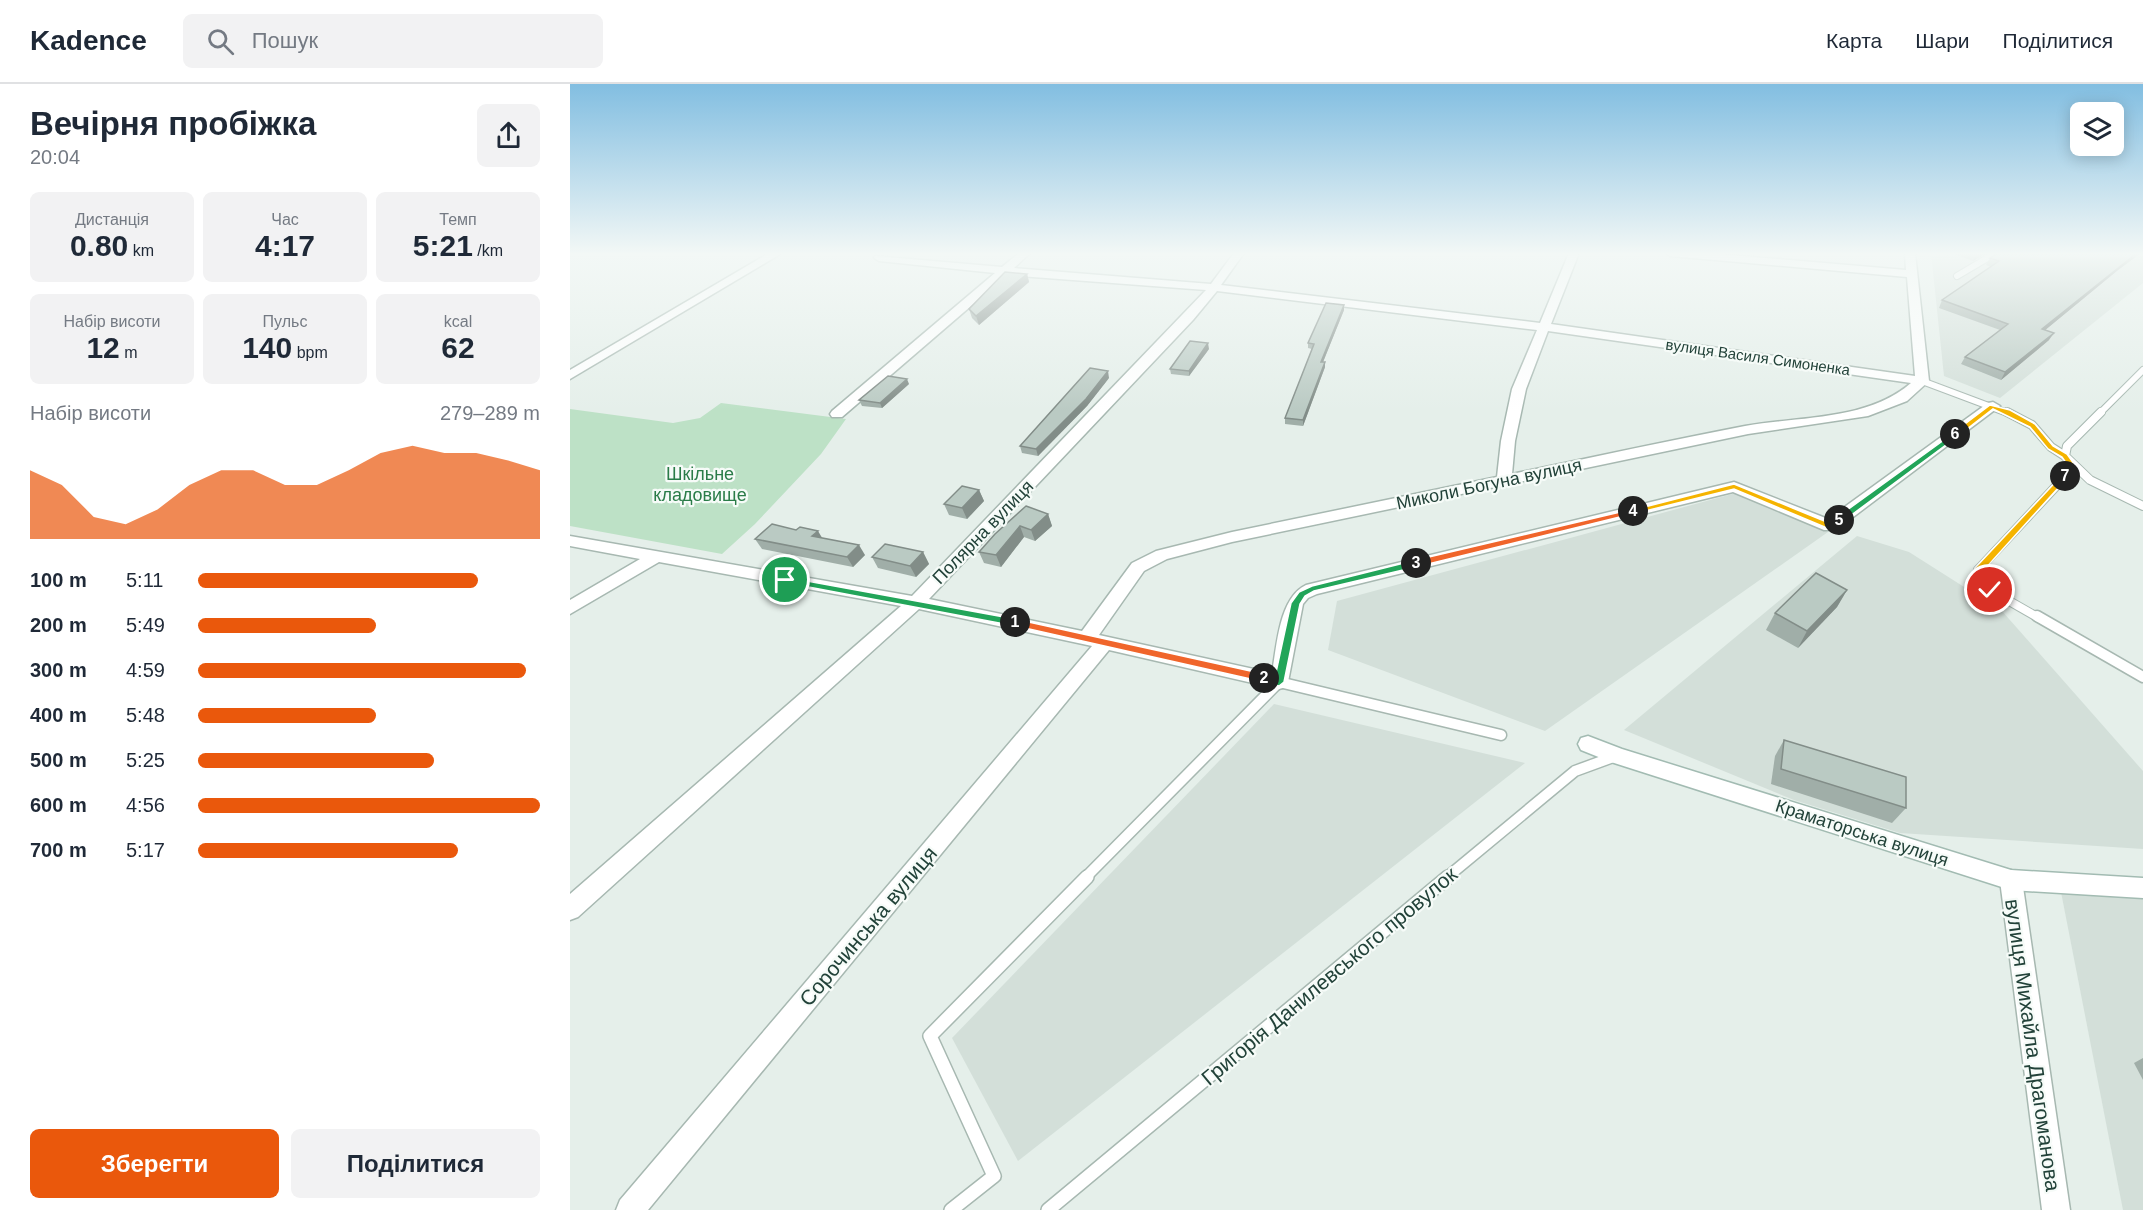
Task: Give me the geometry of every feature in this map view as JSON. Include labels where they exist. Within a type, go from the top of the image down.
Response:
[{"type":"street","points":[[570,375],[688,306]]},
{"type":"street","points":[[837,414],[964,306]]},
{"type":"street","name":"Полярна вулиця","points":[[570,909],[915,603],[1199,306]]},
{"type":"street","name":"вулиця Василя Симоненка","points":[[1363,306],[1545,327],[1922,381]]},
{"type":"street","points":[[1504,481],[1508,441],[1519,389],[1553,306]]},
{"type":"street","points":[[1915,306],[1922,381]]},
{"type":"street","name":"Миколи Богуна вулиця","points":[[1096,640],[1138,567],[1162,555],[1232,537],[1748,430],[1868,412],[1902,398],[1922,381]]},
{"type":"street","points":[[570,541],[970,612],[1279,682],[1295,603],[1302,594],[1312,589],[1734,487],[1830,526],[1993,406]]},
{"type":"street","points":[[570,608],[656,557]]},
{"type":"street","name":"Сорочинська вулиця","points":[[630,1210],[1096,640]]},
{"type":"street","name":"Краматорська вулиця","points":[[1588,744],[1618,756],[2011,880],[2143,888]]},
{"type":"street","name":"вулиця Михайла Драгоманова","points":[[2011,880],[2056,1210]]},
{"type":"lane","points":[[2065,456],[2067,446],[2143,370]]},
{"type":"lane","points":[[1922,381],[1993,406],[2032,425],[2050,447],[2065,456],[2073,468],[2092,481],[2143,506]]},
{"type":"lane","points":[[2073,468],[1978,570],[1990,590],[2143,677]]},
{"type":"lane","points":[[951,1210],[994,1176],[930,1036],[1279,682],[1501,735]]},
{"type":"lane","name":"Григорія Данилевського провулок","points":[[1048,1210],[1575,771],[1618,756]]},
{"type":"shaded area","points":[[1937,306],[2115,306],[2000,398],[1944,376]]},
{"type":"shaded area","points":[[1736,493],[1828,532],[1545,731],[1328,650],[1337,601]]},
{"type":"shaded area","points":[[1857,536],[1909,552],[2002,611],[2143,771],[2143,849],[1900,833],[1794,800],[1624,730]]},
{"type":"shaded area","points":[[1274,704],[1525,763],[1018,1161],[952,1038]]},
{"type":"shaded area","points":[[2061,892],[2143,897],[2143,1210],[2123,1210]]},
{"type":"green space","name":"Шкільне кладовище","points":[[721,403],[846,419],[821,454],[755,524],[722,554],[570,526],[570,409],[673,423],[700,418]]},
{"type":"building","points":[[972,306],[989,306],[976,316],[969,309]]},
{"type":"building","points":[[1325,306],[1344,306],[1321,362],[1325,362],[1303,420],[1285,418],[1314,344],[1308,343]]},
{"type":"building","points":[[1957,306],[2071,306],[2042,329],[2054,333],[2005,372],[1965,357],[2008,324]]},
{"type":"building","points":[[1190,341],[1208,343],[1189,371],[1170,369]]},
{"type":"building","points":[[1090,368],[1108,371],[1086,399],[1036,449],[1020,446]]},
{"type":"building","points":[[888,376],[907,379],[880,403],[859,400]]},
{"type":"building","points":[[962,486],[979,490],[962,508],[944,504]]},
{"type":"building","points":[[1026,506],[1048,514],[1031,530],[1020,526],[996,555],[979,552],[995,534]]},
{"type":"building","points":[[772,524],[796,530],[800,527],[818,531],[812,536],[859,545],[847,557],[755,539]]},
{"type":"building","points":[[885,544],[923,552],[910,566],[872,557]]},
{"type":"building","points":[[1816,573],[1847,590],[1807,631],[1775,613]]},
{"type":"building","points":[[1784,740],[1906,777],[1906,808],[1781,769]]},
{"type":"route","points":[[785,580],[970,612],[1279,682],[1295,603],[1302,594],[1312,589],[1734,487],[1830,526],[1993,406],[2032,425],[2050,447],[2065,456],[2073,468],[1978,570],[1990,590]]}]
